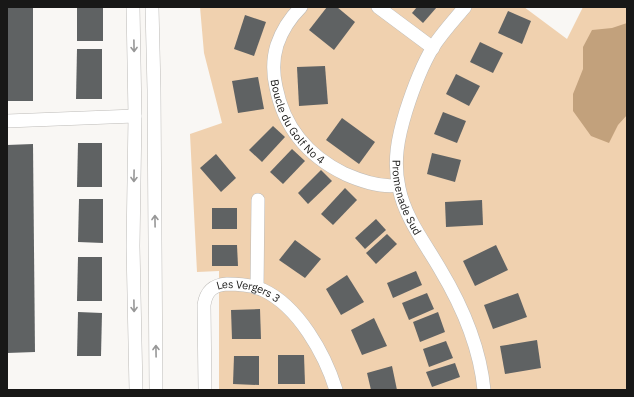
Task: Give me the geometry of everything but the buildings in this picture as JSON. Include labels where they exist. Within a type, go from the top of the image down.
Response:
[{"type":"street","points":[[133,7],[135,116],[133,246],[136,390]]},
{"type":"street","points":[[152,7],[156,390]]},
{"type":"street","name":"Boucle du Golf No 4","points":[[301,7],[283,30],[275,53],[275,85],[280,104],[287,120],[296,135],[306,147],[333,168],[363,181],[386,185],[398,185]]},
{"type":"street","points":[[378,7],[432,48]]},
{"type":"street","name":"Promenade Sud","points":[[465,7],[432,48],[420,71],[402,126],[396,159],[398,185],[402,202],[406,212],[451,287],[465,319],[477,354],[484,390]]},
{"type":"street","points":[[134,90],[154,90]]},
{"type":"street","points":[[7,122],[135,116]]},
{"type":"street","points":[[257,288],[258,200]]},
{"type":"street","name":"Les Vergers 3","points":[[205,390],[205,298],[207,293],[215,287],[226,284],[245,285],[264,290],[278,299],[298,317],[317,346],[328,368],[336,390]]},
{"type":"shaded area","points":[[200,7],[524,7],[567,39],[583,7],[627,7],[627,390],[219,390],[219,271],[197,272],[190,134],[222,123],[204,53]]},
{"type":"shaded area","points":[[627,23],[627,115],[618,125],[609,143],[591,136],[573,111],[573,94],[583,69],[583,47],[592,30],[612,28]]}]
